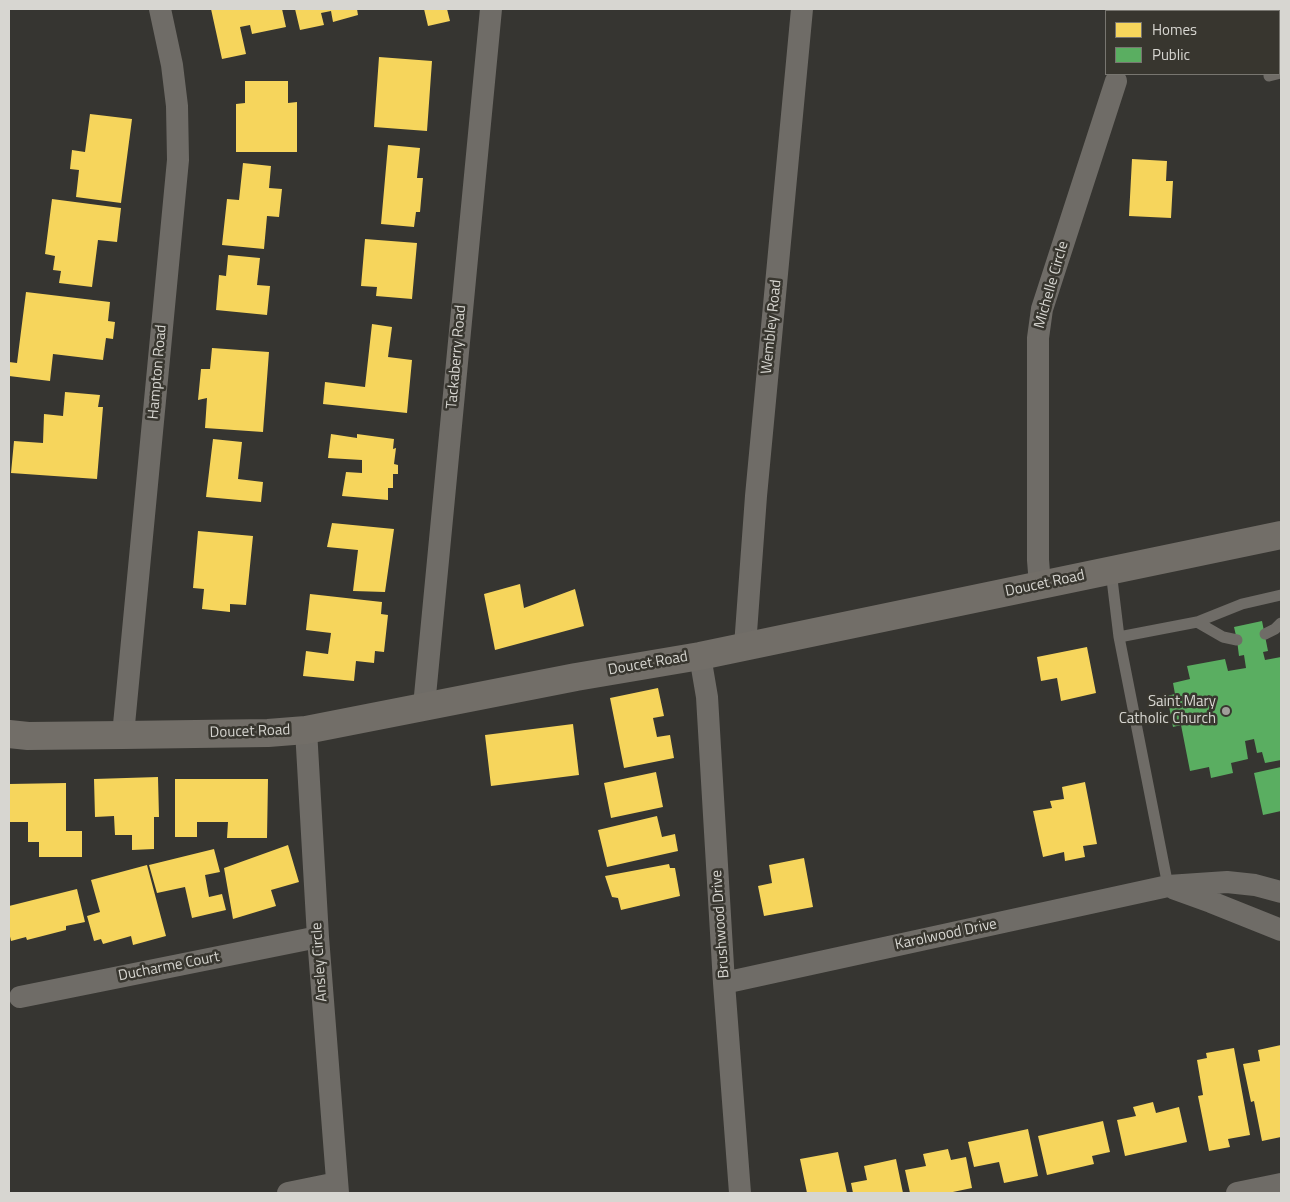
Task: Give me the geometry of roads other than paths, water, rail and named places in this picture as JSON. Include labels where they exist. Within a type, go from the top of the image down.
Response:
[{"type":"street","name":"Hampton Road","points":[[123,735],[178,160],[177,106],[172,65],[160,9]]},
{"type":"street","name":"Tackaberry Road","points":[[424,706],[491,9]]},
{"type":"street","name":"Wembley Road","points":[[745,646],[756,496],[802,9]]},
{"type":"street","name":"Michelle Circle","points":[[1040,586],[1038,560],[1038,338],[1042,309],[1116,81]]},
{"type":"street","name":"Doucet Road","points":[[9,734],[28,736],[123,735],[268,733],[306,730],[576,676],[700,656],[1281,535]]},
{"type":"street","name":"Brushwood Drive","points":[[700,656],[707,697],[724,983],[740,1193]]},
{"type":"street","name":"Ansley Circle","points":[[306,730],[318,937],[337,1188]]},
{"type":"street","name":"Karolwood Drive","points":[[724,983],[1168,886],[1227,882],[1255,885],[1281,892]]},
{"type":"street","points":[[1168,886],[1281,930]]},
{"type":"street","name":"Ducharme Court","points":[[20,998],[318,937]]},
{"type":"street","points":[[1236,1193],[1281,1184]]},
{"type":"street","points":[[288,1193],[337,1188]]},
{"type":"lane","points":[[1111,570],[1119,637],[1168,886]]},
{"type":"lane","points":[[1119,637],[1198,622],[1242,604],[1281,595]]},
{"type":"lane","points":[[1198,622],[1224,637],[1237,640]]},
{"type":"lane","points":[[1265,634],[1275,629],[1281,622]]},
{"type":"place","name":"Saint Mary Catholic Church","points":[[1226,711]]}]
